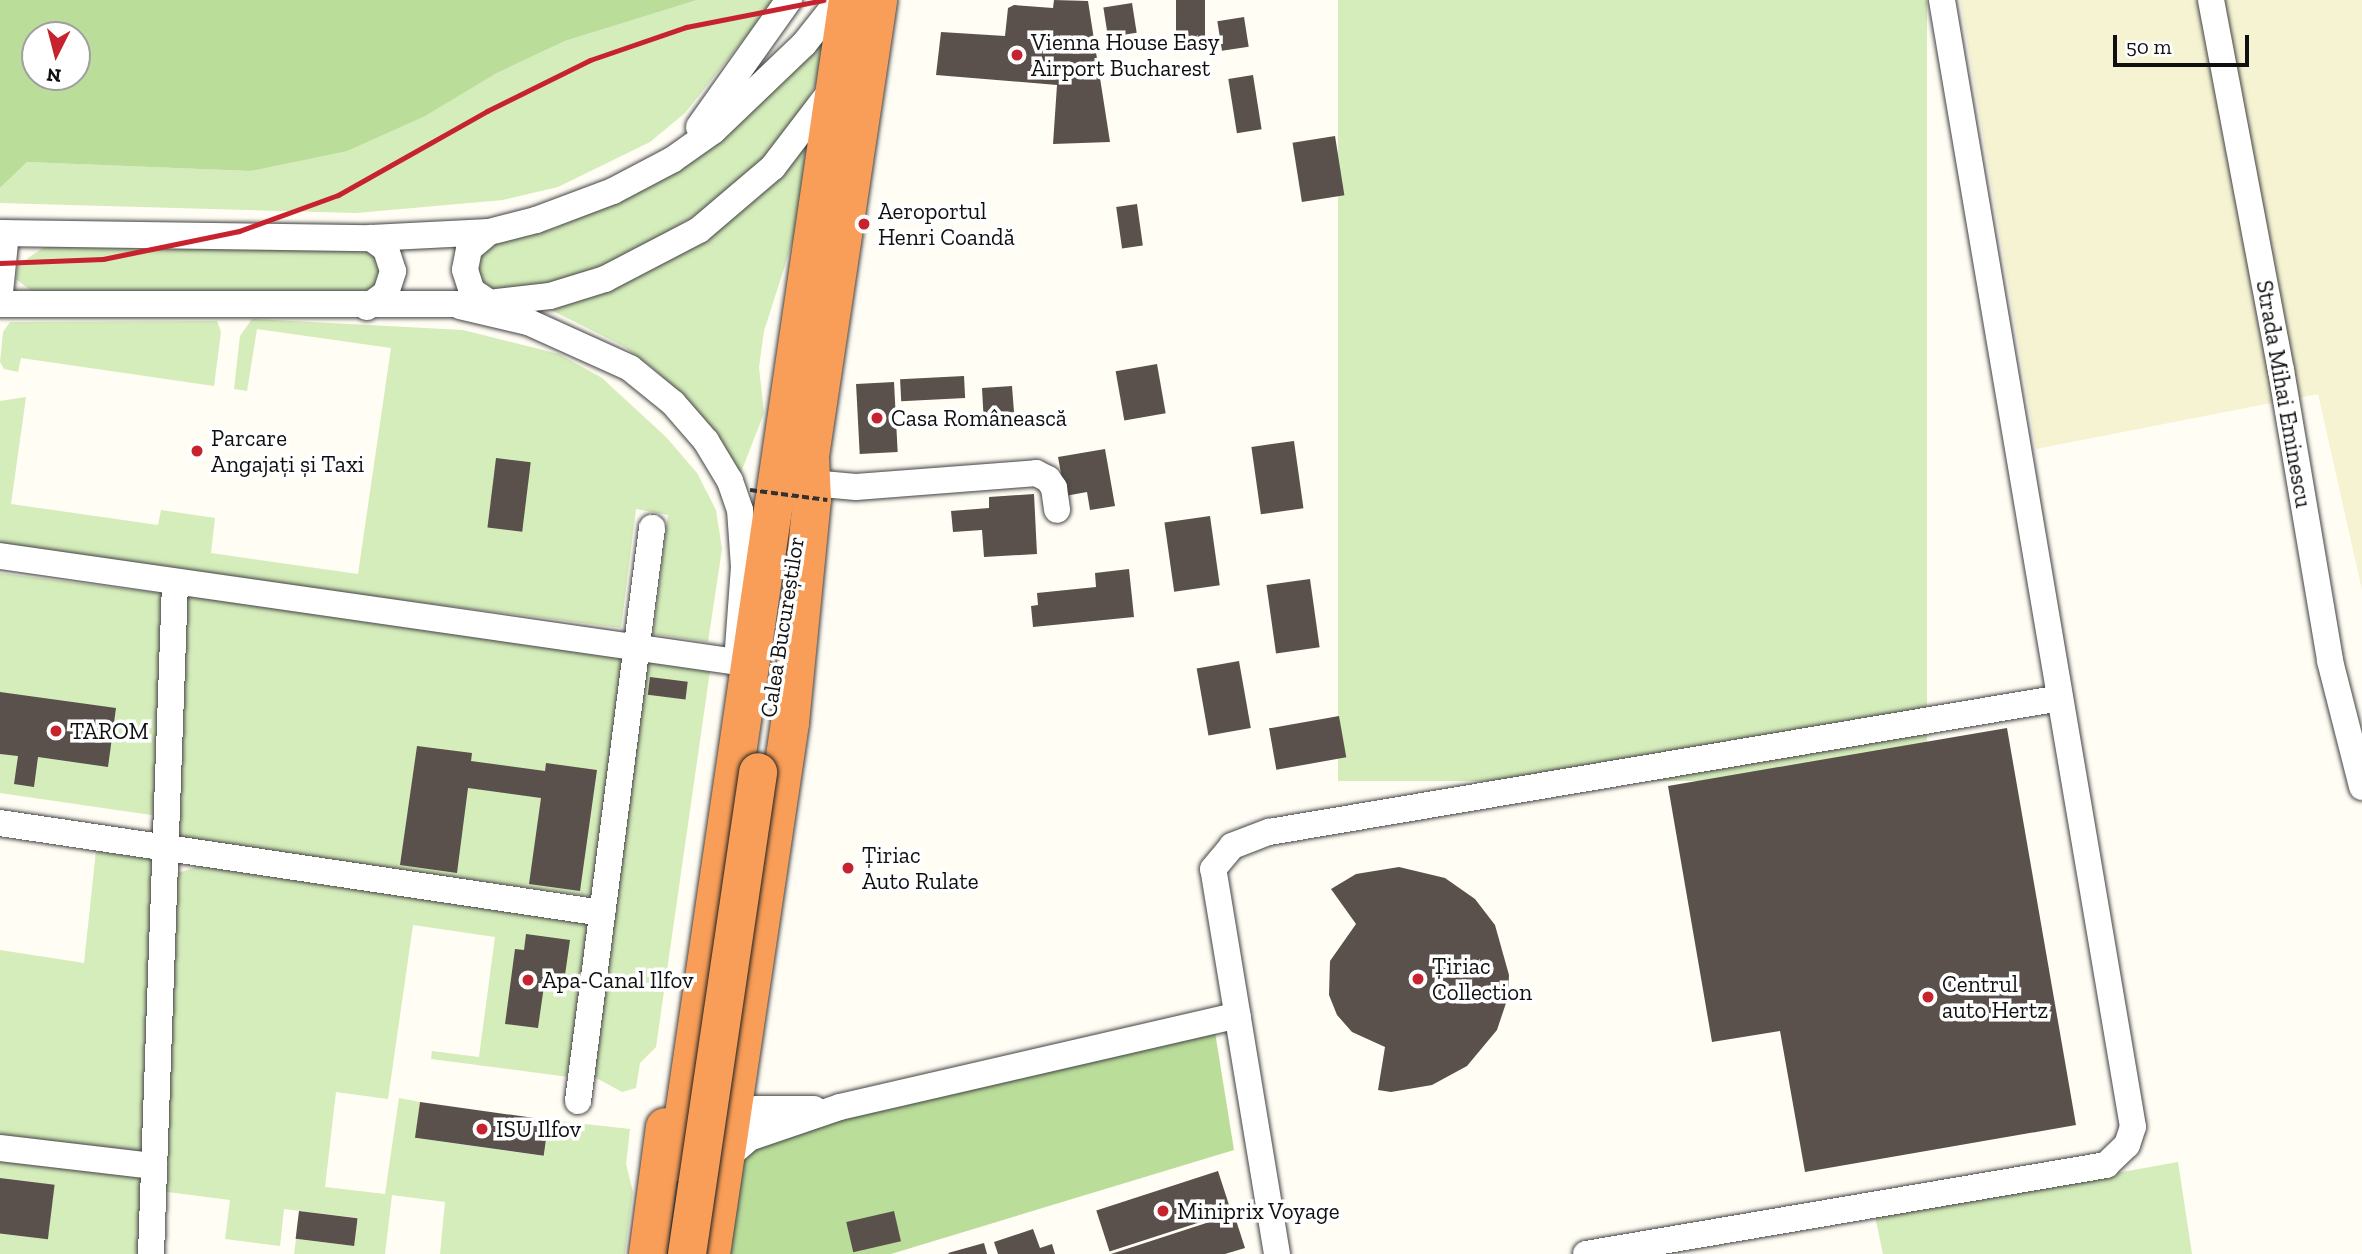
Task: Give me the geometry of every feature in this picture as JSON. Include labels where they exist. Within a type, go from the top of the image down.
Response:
[{"type":"highway","name":"Calea Bucureștilor","points":[[808,474],[836,84],[848,0]]},
{"type":"highway","name":"Calea Bucureștilor","points":[[657,1254],[747,770],[808,474],[878,0]]},
{"type":"highway","points":[[657,1254],[669,1196],[737,662],[765,494],[808,474],[790,723],[711,1254]]},
{"type":"highway","name":"Calea Bucureștilor","points":[[687,1254],[747,770]]},
{"type":"highway","points":[[669,1196],[711,1204],[724,1174]]},
{"type":"street","points":[[672,160],[729,90],[789,0]]},
{"type":"street","points":[[0,292],[3,233],[371,238],[489,232],[613,191],[672,160],[756,94],[839,0]]},
{"type":"street","points":[[1586,1254],[2115,1160],[2127,1145],[2133,1127],[1942,0]]},
{"type":"street","name":"Strada Mihai Eminescu","points":[[2211,0],[2281,370],[2330,661],[2362,787]]},
{"type":"street","points":[[0,304],[460,306],[550,296],[605,279],[699,230],[773,167],[836,84]]},
{"type":"street","points":[[0,556],[737,662],[744,567],[740,510],[730,481],[706,442],[673,402],[630,368],[532,314],[493,302],[472,290],[465,270],[469,249],[489,232]]},
{"type":"street","points":[[367,307],[386,293],[393,271],[386,250],[371,238]]},
{"type":"street","points":[[460,306],[528,322],[580,342]]},
{"type":"street","points":[[808,474],[856,487],[1028,472],[1048,479],[1057,510]]},
{"type":"street","points":[[578,1101],[652,528]]},
{"type":"street","points":[[151,1254],[175,582]]},
{"type":"street","points":[[1277,1254],[1213,869],[1232,846],[1252,835],[2060,698]]},
{"type":"street","points":[[0,823],[602,914]]},
{"type":"street","points":[[724,1174],[749,1138],[840,1107],[1237,1015]]},
{"type":"street","points":[[740,1070],[750,1089],[776,1109]]},
{"type":"street","points":[[669,1196],[702,1133],[733,1114],[776,1109],[840,1107]]},
{"type":"street","points":[[0,1148],[154,1166]]},
{"type":"path","points":[[750,490],[808,474]]},
{"type":"shaded area","points":[[1960,0],[2362,0],[2362,590],[2318,394],[2036,449]]},
{"type":"green space","points":[[0,0],[697,0],[565,41],[495,74],[425,116],[347,151],[250,171],[27,162],[0,188]]},
{"type":"green space","points":[[697,0],[775,0],[685,113],[650,142],[558,187],[503,200],[356,213],[0,203],[0,188],[27,162],[250,171],[495,74],[565,41]]},
{"type":"green space","points":[[1338,0],[1927,0],[1927,781],[1338,781]]},
{"type":"green space","points":[[825,36],[819,78],[789,134],[751,175],[709,207],[626,257],[585,273],[549,284],[492,290],[481,285],[474,253],[485,243],[555,228],[632,194]]},
{"type":"green space","points":[[813,124],[796,231],[764,331],[759,367],[764,413],[740,475],[703,417],[653,368],[623,346],[549,309],[635,271]]},
{"type":"green space","points":[[47,245],[371,250],[380,258],[379,288],[367,292],[34,293],[16,279],[18,265]]},
{"type":"green space","points":[[252,319],[463,330],[559,354],[602,378],[666,437],[697,473],[716,510],[722,549],[708,642],[653,634],[668,515],[636,509],[621,628],[0,549],[0,401],[26,397],[11,504],[158,525],[161,510],[215,518],[211,553],[358,574],[391,348],[257,329],[247,391],[234,389],[240,336]]},
{"type":"green space","points":[[217,321],[221,332],[214,386],[21,358],[18,372],[4,369],[0,362],[3,332],[10,322]]},
{"type":"green space","points":[[0,573],[167,594],[158,816],[0,793]]},
{"type":"green space","points":[[184,595],[625,657],[591,897],[150,835]]},
{"type":"green space","points":[[644,662],[710,671],[656,1047],[640,1063],[636,1088],[622,1092],[589,1074]]},
{"type":"green space","points":[[96,851],[161,860],[151,1158],[0,1140],[0,950],[84,963]]},
{"type":"green space","points":[[199,866],[592,924],[569,1077],[431,1059],[432,1051],[479,1057],[495,937],[413,925],[388,1099],[336,1092],[325,1187],[385,1194],[399,1098],[420,1102],[416,1138],[544,1156],[549,1120],[630,1129],[626,1164],[633,1192],[625,1254],[440,1254],[445,1202],[392,1195],[385,1254],[294,1254],[296,1239],[354,1246],[358,1218],[284,1209],[280,1246],[225,1239],[230,1200],[160,1191],[172,884],[178,873]]},
{"type":"green space","points":[[1215,1032],[1234,1150],[891,1254],[722,1254],[744,1150],[810,1123]]},
{"type":"green space","points":[[0,1156],[150,1173],[147,1254],[0,1254],[0,1233],[55,1185],[0,1178]]},
{"type":"green space","points":[[2178,1162],[2192,1254],[1883,1254],[1875,1216]]},
{"type":"building","name":"Vienna House Easy Airport Bucharest","points":[[1054,0],[1088,1],[1110,142],[1053,144],[1057,85],[936,75],[941,32],[1005,36],[1008,8],[1014,5],[1053,8]]},
{"type":"building","points":[[1176,0],[1205,0],[1205,49],[1176,49]]},
{"type":"building","points":[[1132,3],[1137,33],[1108,37],[1103,8]]},
{"type":"building","points":[[1244,17],[1249,47],[1222,51],[1217,21]]},
{"type":"building","points":[[1253,75],[1262,129],[1237,133],[1228,79]]},
{"type":"building","points":[[1335,136],[1344,195],[1302,202],[1293,143]]},
{"type":"building","points":[[1137,204],[1143,246],[1122,249],[1116,207]]},
{"type":"building","points":[[1157,364],[1166,413],[1124,421],[1116,371]]},
{"type":"building","name":"Casa Românească","points":[[964,376],[965,398],[901,401],[900,379]]},
{"type":"building","name":"Casa Românească","points":[[894,382],[898,452],[860,454],[856,384]]},
{"type":"building","points":[[1012,386],[1014,412],[1006,413],[1006,423],[984,425],[982,388]]},
{"type":"building","points":[[1294,441],[1303,508],[1261,514],[1251,447]]},
{"type":"building","points":[[1105,449],[1115,506],[1090,510],[1087,492],[1065,496],[1058,457]]},
{"type":"building","points":[[496,458],[531,462],[522,532],[487,527]]},
{"type":"building","points":[[1034,494],[1037,554],[984,557],[982,530],[953,532],[951,511],[989,508],[989,497]]},
{"type":"building","points":[[1210,516],[1220,585],[1174,592],[1164,522]]},
{"type":"building","points":[[1129,569],[1134,617],[1033,627],[1031,606],[1038,605],[1037,593],[1096,587],[1095,573]]},
{"type":"building","points":[[1310,579],[1320,647],[1276,653],[1266,585]]},
{"type":"building","points":[[1239,661],[1251,728],[1208,735],[1197,668]]},
{"type":"building","points":[[650,677],[688,682],[686,699],[648,695]]},
{"type":"building","name":"TAROM","points":[[0,692],[116,708],[108,767],[38,757],[34,787],[14,784],[18,756],[0,754]]},
{"type":"building","points":[[1339,716],[1346,757],[1276,770],[1269,728]]},
{"type":"building","points":[[2007,728],[2076,1125],[1805,1172],[1780,1031],[1712,1042],[1668,786]]},
{"type":"building","points":[[417,746],[472,753],[471,761],[545,771],[546,763],[597,770],[580,891],[529,884],[541,798],[468,788],[457,873],[400,865]]},
{"type":"building","name":"Țiriac Collection","points":[[1399,867],[1445,878],[1475,899],[1495,925],[1509,975],[1508,997],[1497,1030],[1467,1066],[1432,1085],[1391,1092],[1378,1090],[1385,1047],[1352,1032],[1337,1015],[1329,995],[1330,961],[1356,924],[1331,889],[1356,874]]},
{"type":"building","name":"Apa-Canal Ilfov","points":[[526,934],[570,940],[564,982],[545,979],[538,1028],[505,1024],[515,949],[524,950]]},
{"type":"building","name":"ISU Ilfov","points":[[420,1102],[549,1120],[544,1156],[415,1138]]},
{"type":"building","name":"Miniprix Voyage","points":[[1218,1171],[1231,1212],[1110,1251],[1096,1211]]},
{"type":"building","points":[[0,1178],[55,1185],[48,1239],[0,1233]]},
{"type":"building","points":[[299,1211],[358,1218],[354,1246],[296,1239]]},
{"type":"building","points":[[894,1211],[901,1241],[853,1252],[846,1222]]},
{"type":"building","points":[[1234,1214],[1245,1248],[1225,1254],[1111,1254]]},
{"type":"building","points":[[1033,1229],[1040,1248],[1052,1244],[1055,1254],[998,1254],[994,1242]]},
{"type":"building","points":[[984,1243],[987,1254],[948,1253]]},
{"type":"railway","points":[[0,263],[103,259],[239,231],[338,195],[487,111],[590,60],[686,27],[823,0]]},
{"type":"place","name":"Vienna House Easy Airport Bucharest","points":[[1017,55]]},
{"type":"place","name":"Aeroportul Henri Coandă","points":[[864,224]]},
{"type":"place","name":"Casa Românească","points":[[877,418]]},
{"type":"place","name":"Parcare Angajați și Taxi","points":[[197,451]]},
{"type":"place","name":"TAROM","points":[[56,731]]},
{"type":"place","name":"Țiriac Auto Rulate","points":[[848,868]]},
{"type":"place","name":"Țiriac Collection","points":[[1418,979]]},
{"type":"place","name":"Apa-Canal Ilfov","points":[[528,980]]},
{"type":"place","name":"Centrul auto Hertz","points":[[1928,997]]},
{"type":"place","name":"ISU Ilfov","points":[[482,1129]]},
{"type":"place","name":"Miniprix Voyage","points":[[1163,1211]]}]
